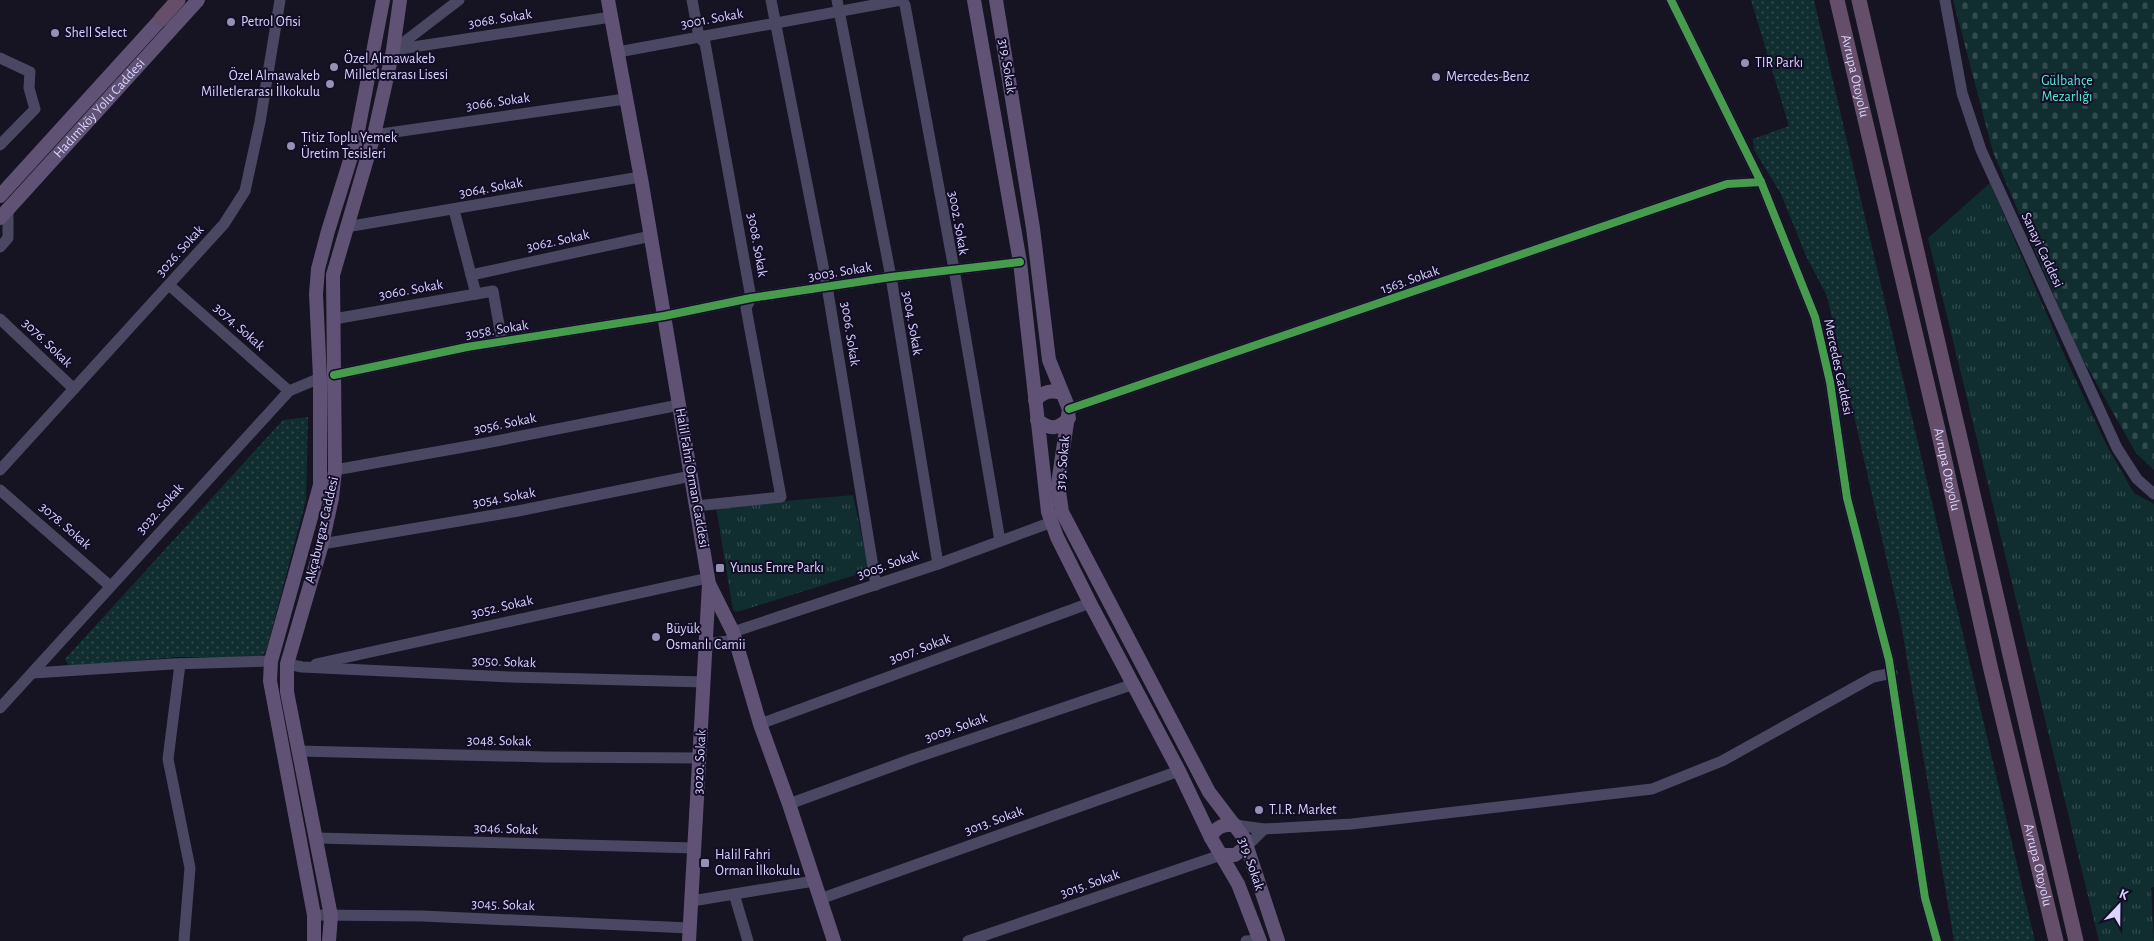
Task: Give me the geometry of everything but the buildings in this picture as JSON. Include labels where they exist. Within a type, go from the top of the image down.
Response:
[{"type":"highway","name":"Hadımköy Yolu Caddesi","points":[[161,19],[178,0]]},
{"type":"highway","name":"Avrupa Otoyolu","points":[[1837,0],[1938,430],[1991,670],[2056,941]]},
{"type":"highway","name":"Avrupa Otoyolu","points":[[1859,0],[2076,941]]},
{"type":"highway","points":[[1869,0],[1872,24],[1872,56]]},
{"type":"main road","name":"Hadımköy Yolu Caddesi","points":[[4,214],[198,0]]},
{"type":"main road","name":"Akçaburgaz Caddesi","points":[[314,941],[314,915],[270,682],[271,661],[320,485],[320,378],[316,294],[318,269],[358,134],[379,21],[381,0]]},
{"type":"main road","name":"Akçaburgaz Caddesi","points":[[329,941],[331,916],[287,692],[287,664],[322,544],[336,470],[333,276],[374,136],[393,50],[400,0]]},
{"type":"main road","name":"Halil Fahri Orman Caddesi","points":[[608,0],[651,236],[709,581],[734,636],[760,724],[789,804],[834,941]]},
{"type":"main road","name":"319. Sokak","points":[[974,0],[1020,262],[1048,512],[1090,603],[1179,771],[1211,838],[1238,884],[1255,940]]},
{"type":"main road","name":"319. Sokak","points":[[996,0],[1033,228],[1049,360],[1069,414],[1058,484],[1062,512],[1209,792],[1235,825],[1247,846],[1256,880],[1278,941]]},
{"type":"main road","name":"Hadımköy Yolu Caddesi","points":[[0,196],[161,19]]},
{"type":"main road","points":[[358,134],[374,136]]},
{"type":"main road","points":[[1035,400],[1044,392],[1051,390],[1062,393]]},
{"type":"main road","points":[[1037,420],[1045,427],[1055,429],[1062,426],[1069,414]]},
{"type":"main road","name":"3020. Sokak","points":[[689,935],[709,581]]},
{"type":"main road","points":[[1211,838],[1218,828],[1226,825],[1235,825]]},
{"type":"main road","points":[[1221,855],[1237,855],[1247,846]]},
{"type":"street","name":"3026. Sokak","points":[[0,470],[224,224],[245,191],[260,122],[280,0]]},
{"type":"street","points":[[393,50],[459,0]]},
{"type":"street","name":"3008. Sokak","points":[[692,0],[699,37],[705,43],[751,298],[746,308],[781,497],[696,506]]},
{"type":"street","name":"3006. Sokak","points":[[771,0],[827,286],[876,585]]},
{"type":"street","name":"3001. Sokak","points":[[618,52],[776,23],[838,6],[901,0]]},
{"type":"street","name":"3002. Sokak","points":[[901,0],[905,5],[954,269],[1000,541]]},
{"type":"street","name":"Mercedes Caddesi","points":[[1671,0],[1761,182],[1815,317],[1830,382],[1847,498],[1885,637],[1925,898],[1937,941]]},
{"type":"street","name":"Sanayi Caddesi","points":[[1945,0],[1962,93],[1981,150],[2117,448],[2137,479],[2154,494]]},
{"type":"street","name":"3004. Sokak","points":[[838,6],[891,277],[938,564]]},
{"type":"street","name":"3068. Sokak","points":[[393,50],[611,17]]},
{"type":"street","points":[[0,58],[30,72],[29,88],[35,109],[0,145]]},
{"type":"street","name":"3066. Sokak","points":[[374,136],[626,99]]},
{"type":"street","name":"3064. Sokak","points":[[346,227],[640,177]]},
{"type":"street","name":"1563. Sokak","points":[[1069,414],[1727,184],[1761,182]]},
{"type":"street","points":[[454,210],[476,294]]},
{"type":"street","points":[[0,248],[8,238],[4,214]]},
{"type":"street","name":"3062. Sokak","points":[[471,275],[651,236]]},
{"type":"street","name":"3003. Sokak","points":[[664,316],[751,298],[827,286],[1020,262]]},
{"type":"street","name":"3074. Sokak","points":[[169,285],[289,391]]},
{"type":"street","name":"3060. Sokak","points":[[334,319],[493,290],[502,342]]},
{"type":"street","name":"3058. Sokak","points":[[334,375],[467,347],[664,316]]},
{"type":"street","name":"3076. Sokak","points":[[0,319],[74,389]]},
{"type":"street","name":"3032. Sokak","points":[[0,708],[289,391],[320,378]]},
{"type":"street","name":"3056. Sokak","points":[[336,470],[679,405]]},
{"type":"street","name":"3054. Sokak","points":[[322,544],[518,511],[691,476]]},
{"type":"street","name":"3078. Sokak","points":[[0,490],[110,586]]},
{"type":"street","name":"3005. Sokak","points":[[706,644],[734,636],[1052,522]]},
{"type":"street","name":"3052. Sokak","points":[[302,667],[709,581]]},
{"type":"street","name":"3007. Sokak","points":[[760,724],[1090,603]]},
{"type":"street","points":[[33,673],[180,664],[271,661]]},
{"type":"street","points":[[180,664],[168,759],[190,868],[184,941]]},
{"type":"street","name":"3050. Sokak","points":[[287,664],[302,667],[511,677],[704,682]]},
{"type":"street","points":[[1235,825],[1264,829],[1352,824],[1652,789],[1722,761],[1873,677],[1892,674]]},
{"type":"street","name":"3009. Sokak","points":[[789,804],[912,759],[1134,684]]},
{"type":"street","name":"3048. Sokak","points":[[298,751],[546,757],[700,758]]},
{"type":"street","name":"3013. Sokak","points":[[820,899],[1179,771]]},
{"type":"street","points":[[1247,846],[1264,829]]},
{"type":"street","name":"3046. Sokak","points":[[317,838],[352,837],[497,844],[695,848]]},
{"type":"street","name":"3015. Sokak","points":[[968,941],[1221,855]]},
{"type":"street","points":[[692,901],[814,881]]},
{"type":"street","points":[[734,894],[748,941]]},
{"type":"street","name":"3045. Sokak","points":[[314,915],[422,916],[689,935]]},
{"type":"green space","points":[[1751,0],[1814,0],[2035,941],[1954,941],[1901,623],[1827,296],[1806,256],[1781,194],[1754,150],[1753,139],[1789,126]]},
{"type":"green space","name":"Gülbahçe Mezarlığı","points":[[1953,0],[2154,0],[2154,470],[2136,453],[2077,349],[1993,152]]},
{"type":"green space","points":[[1990,183],[2067,361],[2107,446],[2134,493],[2154,504],[2154,887],[2151,888],[2154,941],[2099,941],[1928,238]]},
{"type":"green space","points":[[308,417],[306,500],[266,652],[259,657],[177,657],[70,667],[65,659],[283,420]]},
{"type":"green space","points":[[853,495],[868,566],[865,572],[737,612],[733,610],[716,507]]},
{"type":"cycle path","points":[[1671,0],[1761,182],[1815,317],[1830,382],[1847,498],[1889,660],[1925,898],[1937,941]]},
{"type":"cycle path","points":[[1069,409],[1727,184],[1761,182]]},
{"type":"cycle path","points":[[334,375],[467,347],[664,316],[751,298],[891,277],[1020,262]]},
{"type":"place","name":"Petrol Ofisi","points":[[231,22]]},
{"type":"place","name":"Shell Select","points":[[55,33]]},
{"type":"place","name":"TIR Parkı","points":[[1745,63]]},
{"type":"place","name":"Özel Almawakeb Milletlerarası Lisesi","points":[[334,67]]},
{"type":"place","name":"Mercedes-Benz","points":[[1436,77]]},
{"type":"place","name":"Özel Almawakeb Milletlerarası İlkokulu","points":[[330,84]]},
{"type":"place","name":"Titiz Toplu Yemek Üretim Tesisleri","points":[[291,146]]},
{"type":"place","name":"Yunus Emre Parkı","points":[[720,568]]},
{"type":"place","name":"Büyük Osmanlı Camii","points":[[656,637]]},
{"type":"place","name":"T.I.R. Market","points":[[1259,810]]},
{"type":"place","name":"Halil Fahri Orman İlkokulu","points":[[705,863]]}]
